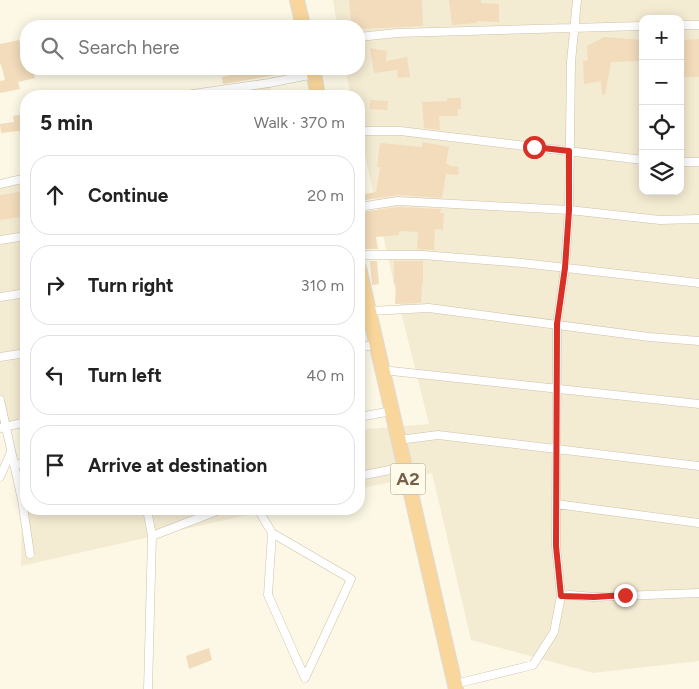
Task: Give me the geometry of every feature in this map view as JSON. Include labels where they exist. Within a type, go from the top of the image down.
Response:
[{"type":"highway","points":[[297,0],[302,20]]},
{"type":"highway","points":[[314,75],[317,90]]},
{"type":"highway","name":"A2","points":[[365,300],[456,687]]},
{"type":"street","points":[[456,687],[532,665],[554,632],[561,596],[556,546],[557,324],[565,268],[569,210],[571,62],[577,0]]},
{"type":"street","points":[[684,25],[699,25]]},
{"type":"street","points":[[365,36],[397,33],[575,26],[639,26]]},
{"type":"street","points":[[221,90],[269,83],[298,75]]},
{"type":"street","points":[[365,131],[400,131],[639,160]]},
{"type":"street","points":[[684,162],[699,162]]},
{"type":"street","points":[[0,184],[20,179]]},
{"type":"street","points":[[365,206],[398,201],[569,210],[660,220],[699,219]]},
{"type":"street","points":[[0,240],[20,237]]},
{"type":"street","points":[[365,255],[423,255],[699,283]]},
{"type":"street","points":[[0,297],[20,293]]},
{"type":"street","points":[[369,311],[429,308],[649,337],[699,341]]},
{"type":"street","points":[[365,347],[376,344]]},
{"type":"street","points":[[0,357],[20,354]]},
{"type":"street","points":[[382,370],[699,404]]},
{"type":"street","points":[[0,400],[3,427],[20,491]]},
{"type":"street","points":[[365,416],[392,411]]},
{"type":"street","points":[[3,427],[20,423]]},
{"type":"street","points":[[399,440],[438,435],[699,466]]},
{"type":"street","points":[[0,477],[11,452]]},
{"type":"street","points":[[14,465],[20,464]]},
{"type":"street","points":[[365,475],[405,467]]},
{"type":"street","points":[[556,504],[699,522]]},
{"type":"street","points":[[24,515],[30,554]]},
{"type":"street","points":[[148,515],[152,536],[148,689]]},
{"type":"street","points":[[152,536],[206,515]]},
{"type":"street","points":[[262,515],[272,533],[351,579],[305,678],[268,595],[272,533]]},
{"type":"street","points":[[561,596],[594,597],[699,593]]},
{"type":"shaded area","points":[[333,0],[699,0],[699,661],[593,673],[471,640],[432,473],[365,488],[365,429],[429,424],[394,284],[365,156],[365,90],[350,90],[346,75],[365,75],[365,20],[336,20]]},
{"type":"shaded area","points":[[269,83],[271,90],[221,90]]},
{"type":"shaded area","points":[[20,179],[20,424],[0,431],[0,182]]},
{"type":"shaded area","points":[[22,515],[247,515],[21,566]]},
{"type":"building","points":[[349,0],[422,0],[423,26],[365,29],[365,20],[351,20]]},
{"type":"building","points":[[449,0],[481,0],[481,3],[499,4],[499,22],[477,21],[477,23],[452,25]]},
{"type":"building","points":[[604,37],[639,40],[639,61],[611,62],[605,95],[602,94],[601,81],[584,84],[583,61],[588,60],[587,46]]},
{"type":"building","points":[[699,39],[699,77],[684,77],[684,40]]},
{"type":"building","points":[[19,40],[20,75],[34,75],[35,78],[18,82],[20,89],[0,93],[0,81],[5,80],[0,65],[0,44]]},
{"type":"building","points":[[370,48],[387,51],[386,61],[407,57],[410,77],[398,78],[397,70],[374,73]]},
{"type":"building","points":[[230,75],[276,75],[223,84],[222,77]]},
{"type":"building","points":[[447,98],[461,98],[461,109],[458,109],[458,116],[439,116],[440,130],[424,128],[422,102],[447,101]]},
{"type":"building","points":[[370,100],[388,101],[387,110],[370,109]]},
{"type":"building","points":[[20,115],[20,131],[1,133],[0,124],[14,122],[13,116]]},
{"type":"building","points":[[423,142],[449,147],[446,164],[459,167],[458,175],[446,174],[442,198],[398,195],[365,200],[365,194],[376,192],[380,167],[377,167],[380,143],[422,147]]},
{"type":"building","points":[[20,192],[20,217],[0,220],[0,195]]},
{"type":"building","points":[[398,207],[441,209],[440,213],[444,213],[443,230],[435,229],[434,250],[417,249],[418,232],[399,231],[399,235],[376,237],[378,249],[365,249],[365,211]]},
{"type":"building","points":[[370,261],[377,261],[379,284],[372,285]]},
{"type":"building","points":[[394,261],[423,261],[421,303],[395,304]]},
{"type":"building","points":[[209,648],[212,660],[189,669],[186,656]]},
{"type":"route","points":[[534,147],[569,151],[569,210],[565,268],[557,324],[556,546],[561,596],[594,597],[625,595]]}]
